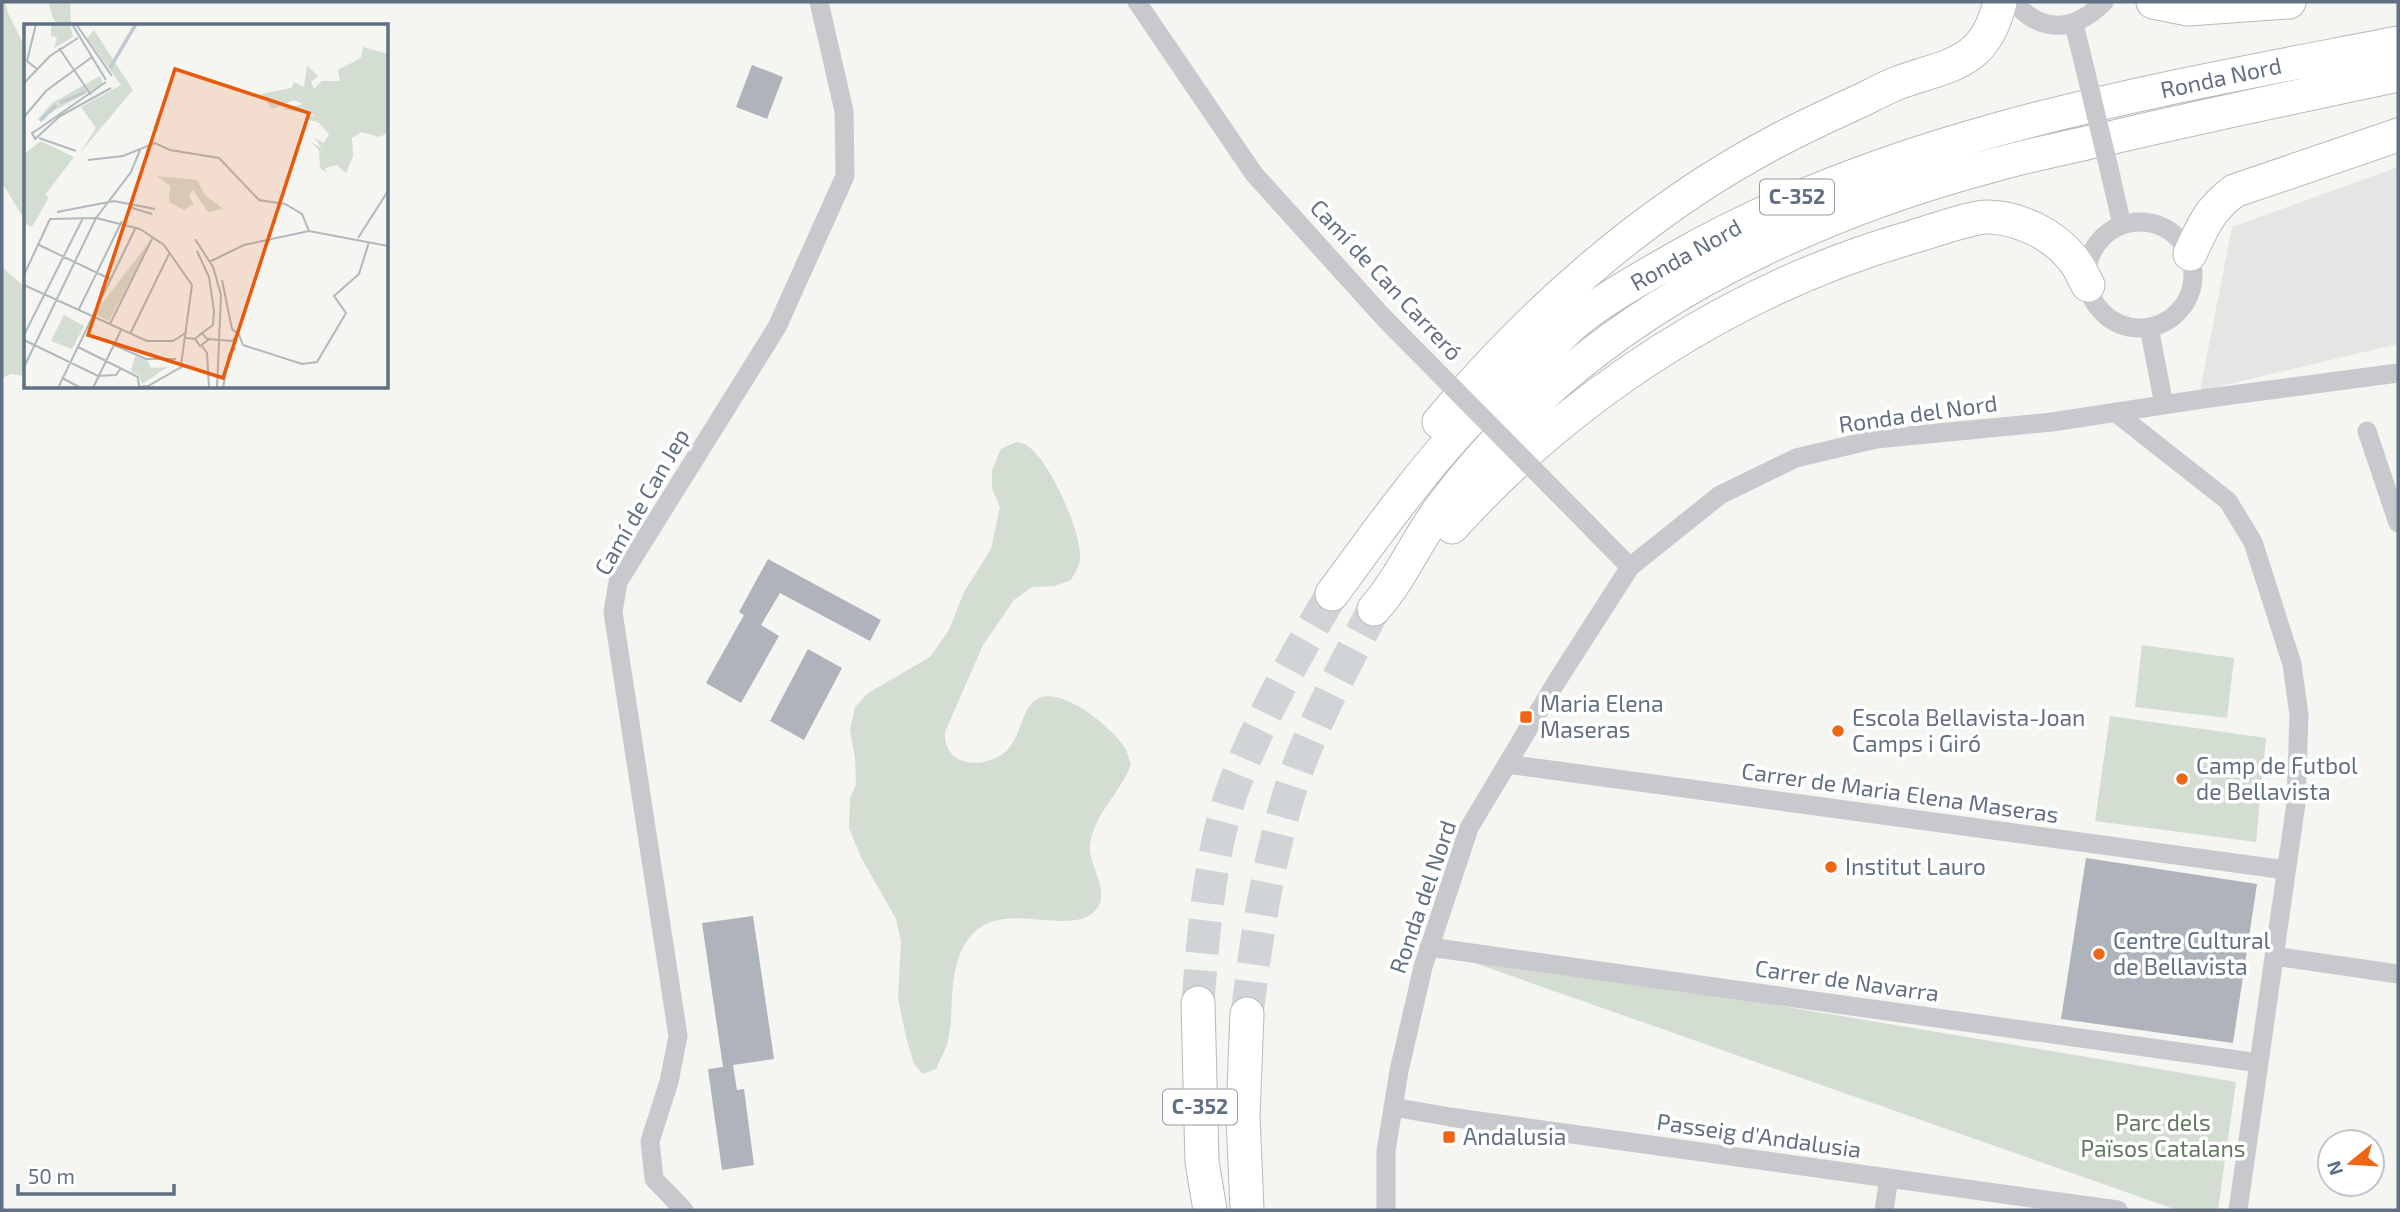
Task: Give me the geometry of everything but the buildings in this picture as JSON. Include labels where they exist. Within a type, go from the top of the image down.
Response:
[{"type":"highway","name":"Ronda Nord","points":[[2000,2],[1985,40],[1971,55],[1949,68],[1898,83],[1769,145],[1684,198],[1597,262],[1497,356],[1417,449],[1350,538],[1332,594],[1391,514],[1462,428],[1514,377],[1587,313],[1722,232],[1801,195],[1880,165],[2005,127],[2188,84],[2398,43]]},
{"type":"highway","points":[[2153,2],[2188,9],[2289,2]]},
{"type":"highway","name":"Ronda Nord","points":[[2088,285],[2072,258],[2045,233],[2015,222],[1987,217],[1870,248],[1781,286],[1686,335],[1603,389],[1541,438],[1479,497],[1381,602],[1439,510],[1482,456],[1554,385],[1609,341],[1744,258],[1846,213],[1914,188],[1998,163],[2398,75]]},
{"type":"highway","points":[[2190,254],[2207,217],[2217,204],[2234,191],[2398,135]]},
{"type":"highway","name":"C-352","points":[[1198,1003],[1202,1161],[1210,1210]]},
{"type":"highway","name":"C-352","points":[[1247,1014],[1243,1116],[1247,1210]]},
{"type":"street","name":"Camí de Can Jep","points":[[684,1210],[654,1178],[650,1140],[669,1082],[678,1036],[613,612],[618,582],[777,327],[845,176],[844,111],[819,2]]},
{"type":"street","name":"Camí de Can Carreró","points":[[1136,2],[1254,174],[1385,319],[1630,567]]},
{"type":"street","points":[[2014,2],[2023,13],[2039,23],[2057,26],[2074,24],[2090,16],[2104,2]]},
{"type":"street","points":[[2074,24],[2122,225]]},
{"type":"street","points":[[2147,222],[2165,227],[2179,238],[2190,254],[2192,288],[2185,304],[2172,318],[2149,327],[2122,325],[2106,315],[2094,301],[2088,285],[2088,267],[2094,248],[2110,230],[2122,225],[2147,222]]},
{"type":"street","points":[[2149,327],[2164,404]]},
{"type":"street","name":"Ronda del Nord","points":[[1386,1210],[1386,1151],[1404,1045],[1429,947],[1469,828],[1555,684],[1630,567],[1720,495],[1796,458],[1876,439],[2052,422],[2164,404],[2398,373]]},
{"type":"street","points":[[2115,412],[2228,501],[2253,542],[2292,664],[2299,715],[2296,803],[2238,1210]]},
{"type":"street","points":[[2367,431],[2398,523]]},
{"type":"street","name":"Carrer de Maria Elena Maseras","points":[[1507,764],[2286,870]]},
{"type":"street","name":"Carrer de Navarra","points":[[1429,947],[2259,1063]]},
{"type":"street","points":[[2274,956],[2398,974]]},
{"type":"street","name":"Passeig d'Andalusia","points":[[1393,1107],[2118,1210]]},
{"type":"street","points":[[1884,1210],[1889,1178]]},
{"type":"shaded area","points":[[2398,167],[2398,344],[2200,391],[2232,227]]},
{"type":"green space","points":[[2,2],[5,2],[24,45],[24,219],[2,183]]},
{"type":"green space","points":[[48,2],[70,2],[71,23],[57,24]]},
{"type":"green space","points":[[2,267],[24,286],[24,376],[11,374],[2,378]]},
{"type":"green space","points":[[1016,442],[1035,453],[1054,480],[1076,533],[1080,560],[1071,580],[1054,586],[1032,587],[1014,600],[983,645],[945,732],[946,743],[950,752],[965,762],[985,762],[995,758],[1009,748],[1033,702],[1043,697],[1055,697],[1081,708],[1107,727],[1124,747],[1131,765],[1092,834],[1090,852],[1101,892],[1098,907],[1087,917],[1072,921],[1016,918],[998,920],[981,927],[967,941],[956,965],[947,1045],[936,1069],[923,1074],[914,1064],[898,998],[901,942],[896,919],[861,857],[849,828],[850,799],[856,784],[850,730],[855,707],[868,693],[930,657],[949,630],[964,592],[991,549],[1000,507],[992,489],[992,470],[1001,449]]},
{"type":"green space","points":[[2142,645],[2234,658],[2227,718],[2135,707]]},
{"type":"green space","name":"Camp de Futbol de Bellavista","points":[[2110,716],[2266,738],[2256,842],[2095,821]]},
{"type":"green space","name":"Parc dels Països Catalans","points":[[1429,947],[2236,1082],[2218,1210],[2177,1210]]},
{"type":"tunnel","points":[[1198,1003],[1209,892],[1226,808],[1245,758],[1268,710],[1332,594]]},
{"type":"tunnel","points":[[1247,1014],[1263,903],[1289,794],[1317,723],[1374,609]]},
{"type":"place","name":"Maria Elena Maseras","points":[[1526,717]]},
{"type":"place","name":"Escola Bellavista-Joan Camps i Giró","points":[[1838,731]]},
{"type":"place","name":"Camp de Futbol de Bellavista","points":[[2182,779]]},
{"type":"place","name":"Institut Lauro","points":[[1831,867]]},
{"type":"place","name":"Centre Cultural de Bellavista","points":[[2099,954]]},
{"type":"place","name":"Andalusia","points":[[1449,1137]]}]
